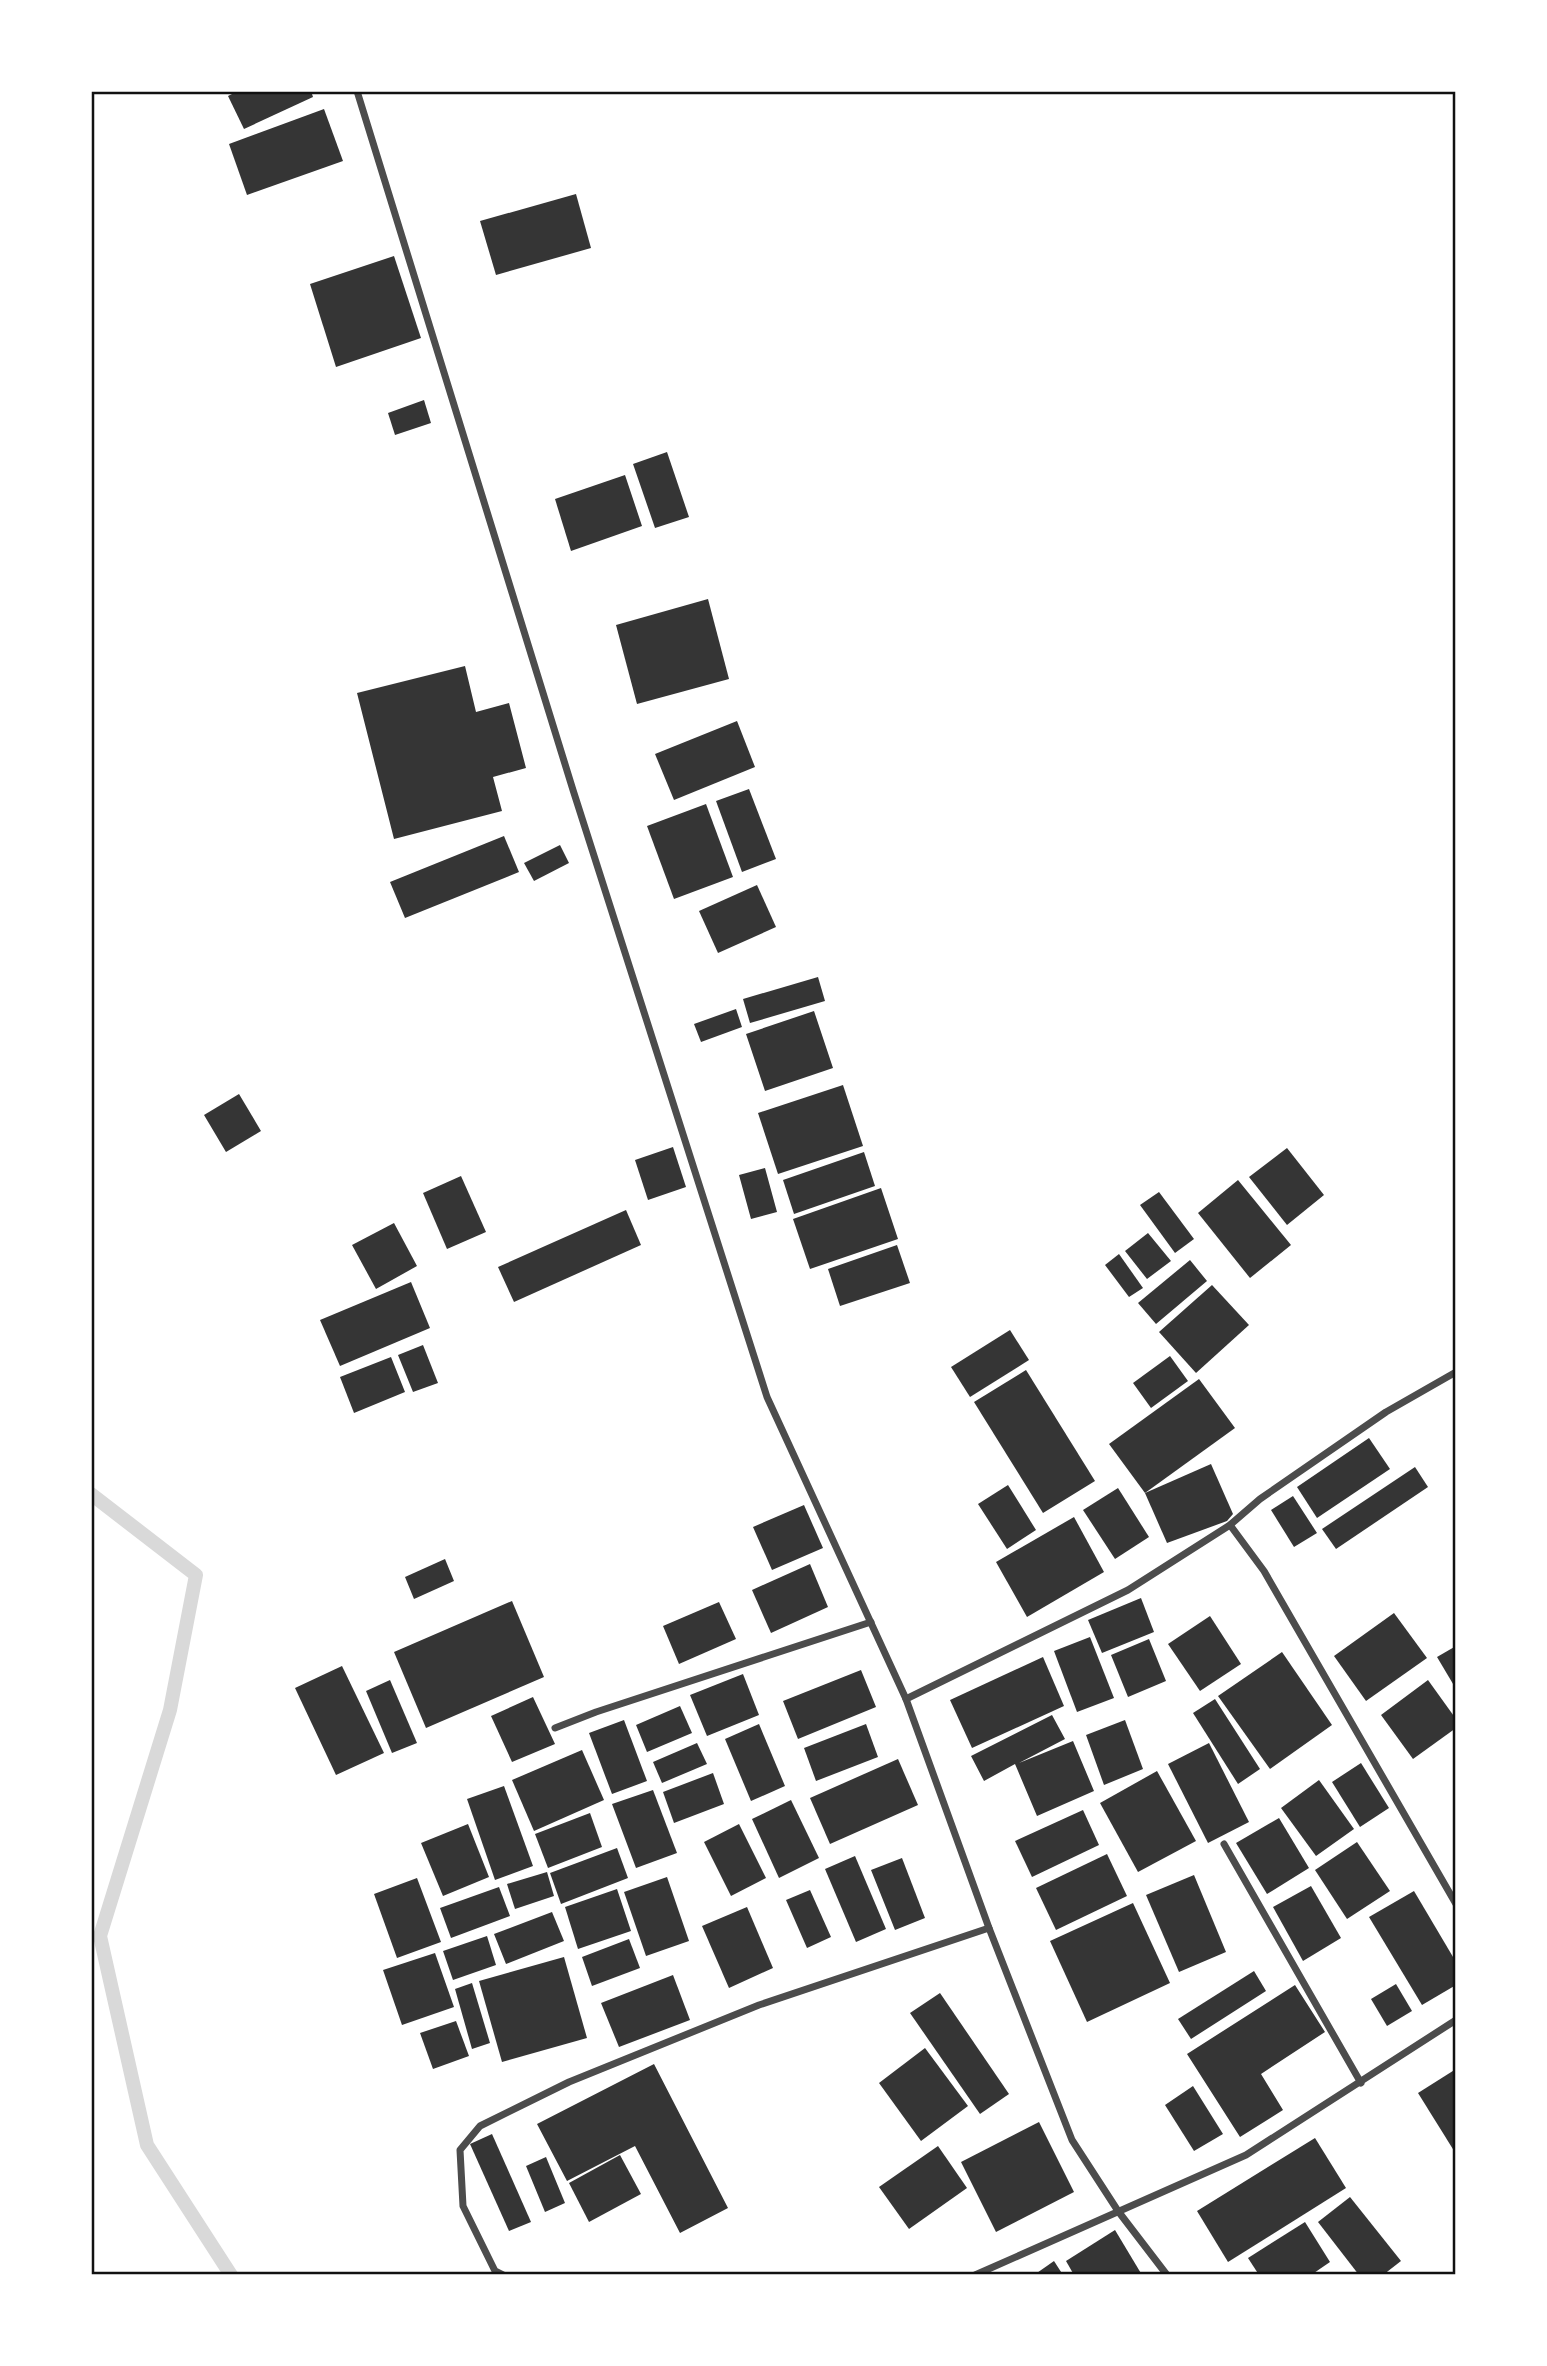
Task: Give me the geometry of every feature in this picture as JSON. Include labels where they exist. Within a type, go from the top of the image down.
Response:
[{"type":"street","points":[[357,91],[573,790],[767,1396],[906,1699],[989,1928],[1072,2140],[1118,2211],[1167,2275]]},
{"type":"street","points":[[906,1699],[1128,1590],[1230,1525],[1260,1499],[1386,1412],[1456,1372]]},
{"type":"street","points":[[1230,1525],[1264,1571],[1456,1904]]},
{"type":"street","points":[[555,1728],[596,1712],[871,1622]]},
{"type":"street","points":[[1224,1844],[1361,2083]]},
{"type":"street","points":[[503,2275],[495,2271],[463,2206],[460,2150],[480,2126],[569,2082],[760,2005],[989,1928]]},
{"type":"street","points":[[975,2275],[1246,2155],[1456,2020]]},
{"type":"building","points":[[238,91],[311,91],[313,97],[244,129],[228,96]]},
{"type":"building","points":[[324,109],[343,161],[247,195],[229,144]]},
{"type":"building","points":[[576,194],[591,248],[496,275],[480,221]]},
{"type":"building","points":[[394,256],[421,338],[336,367],[310,284]]},
{"type":"building","points":[[424,400],[431,423],[395,435],[388,413]]},
{"type":"building","points":[[667,452],[689,517],[655,528],[633,464]]},
{"type":"building","points":[[625,475],[642,526],[571,551],[555,499]]},
{"type":"building","points":[[708,599],[729,679],[637,704],[616,625]]},
{"type":"building","points":[[465,666],[476,712],[509,703],[526,768],[493,777],[502,811],[394,839],[357,693]]},
{"type":"building","points":[[737,721],[755,767],[674,800],[655,754]]},
{"type":"building","points":[[749,789],[776,859],[742,872],[716,801]]},
{"type":"building","points":[[706,804],[733,877],[674,899],[647,826]]},
{"type":"building","points":[[504,836],[519,872],[405,918],[390,882]]},
{"type":"building","points":[[560,845],[569,863],[534,881],[524,863]]},
{"type":"building","points":[[757,885],[776,927],[718,953],[699,911]]},
{"type":"building","points":[[818,977],[825,1001],[750,1023],[743,999]]},
{"type":"building","points":[[736,1009],[742,1027],[701,1042],[694,1024]]},
{"type":"building","points":[[814,1011],[833,1068],[765,1091],[746,1034]]},
{"type":"building","points":[[843,1085],[863,1146],[778,1174],[758,1113]]},
{"type":"building","points":[[239,1094],[261,1131],[226,1152],[204,1115]]},
{"type":"building","points":[[673,1147],[686,1187],[648,1200],[635,1160]]},
{"type":"building","points":[[1287,1148],[1324,1195],[1287,1225],[1249,1177]]},
{"type":"building","points":[[864,1152],[875,1186],[794,1214],[783,1180]]},
{"type":"building","points":[[765,1168],[777,1212],[751,1219],[739,1175]]},
{"type":"building","points":[[461,1176],[486,1232],[447,1249],[423,1193]]},
{"type":"building","points":[[1238,1180],[1291,1245],[1250,1278],[1198,1213]]},
{"type":"building","points":[[881,1188],[898,1239],[810,1269],[793,1219]]},
{"type":"building","points":[[1159,1192],[1194,1239],[1175,1253],[1140,1205]]},
{"type":"building","points":[[626,1210],[641,1245],[514,1302],[498,1267]]},
{"type":"building","points":[[394,1223],[417,1266],[376,1289],[352,1245]]},
{"type":"building","points":[[1148,1233],[1171,1261],[1147,1279],[1125,1251]]},
{"type":"building","points":[[897,1245],[910,1283],[840,1306],[828,1269]]},
{"type":"building","points":[[1119,1254],[1143,1288],[1129,1297],[1105,1265]]},
{"type":"building","points":[[1190,1260],[1207,1281],[1156,1324],[1138,1303]]},
{"type":"building","points":[[411,1282],[430,1328],[340,1366],[320,1320]]},
{"type":"building","points":[[1212,1285],[1249,1325],[1196,1373],[1159,1332]]},
{"type":"building","points":[[1010,1330],[1029,1360],[970,1397],[951,1367]]},
{"type":"building","points":[[423,1345],[438,1383],[413,1392],[398,1355]]},
{"type":"building","points":[[1170,1356],[1188,1381],[1151,1408],[1133,1383]]},
{"type":"building","points":[[391,1357],[405,1392],[354,1413],[340,1377]]},
{"type":"building","points":[[1026,1370],[1095,1481],[1043,1513],[974,1402]]},
{"type":"building","points":[[1199,1379],[1235,1428],[1145,1493],[1109,1444]]},
{"type":"building","points":[[1369,1438],[1390,1469],[1317,1518],[1297,1487]]},
{"type":"building","points":[[1211,1464],[1233,1514],[1227,1521],[1167,1543],[1145,1493]]},
{"type":"building","points":[[1415,1467],[1428,1487],[1336,1549],[1322,1529]]},
{"type":"building","points":[[1008,1485],[1036,1530],[1007,1549],[978,1504]]},
{"type":"building","points":[[1118,1488],[1149,1537],[1115,1559],[1083,1510]]},
{"type":"building","points":[[1293,1496],[1317,1533],[1294,1547],[1271,1510]]},
{"type":"building","points":[[804,1505],[823,1548],[772,1570],[753,1527]]},
{"type":"building","points":[[1074,1517],[1104,1572],[1027,1617],[996,1562]]},
{"type":"building","points":[[445,1559],[454,1581],[414,1599],[405,1577]]},
{"type":"building","points":[[810,1564],[828,1607],[771,1633],[752,1590]]},
{"type":"building","points":[[1141,1598],[1154,1632],[1102,1653],[1088,1620]]},
{"type":"building","points":[[512,1601],[544,1677],[426,1728],[394,1652]]},
{"type":"building","points":[[719,1602],[736,1639],[679,1664],[663,1626]]},
{"type":"building","points":[[1394,1613],[1427,1658],[1366,1701],[1334,1656]]},
{"type":"building","points":[[1210,1616],[1241,1664],[1200,1691],[1168,1644]]},
{"type":"building","points":[[1090,1637],[1114,1698],[1077,1712],[1054,1651]]},
{"type":"building","points":[[1149,1639],[1166,1681],[1128,1697],[1111,1655]]},
{"type":"building","points":[[1456,1646],[1456,1689],[1437,1657]]},
{"type":"building","points":[[1282,1652],[1332,1725],[1270,1769],[1218,1696]]},
{"type":"building","points":[[1043,1657],[1064,1706],[972,1748],[950,1700]]},
{"type":"building","points":[[342,1666],[384,1753],[336,1775],[295,1688]]},
{"type":"building","points":[[861,1670],[876,1707],[798,1739],[783,1701]]},
{"type":"building","points":[[743,1674],[759,1715],[707,1736],[690,1695]]},
{"type":"building","points":[[390,1680],[417,1743],[392,1753],[366,1691]]},
{"type":"building","points":[[1428,1680],[1456,1719],[1456,1728],[1413,1759],[1381,1715]]},
{"type":"building","points":[[533,1697],[555,1744],[512,1762],[491,1716]]},
{"type":"building","points":[[1215,1699],[1260,1769],[1238,1784],[1193,1713]]},
{"type":"building","points":[[680,1706],[692,1733],[647,1752],[636,1725]]},
{"type":"building","points":[[1052,1715],[1065,1739],[1019,1763],[1073,1741],[1094,1791],[1037,1816],[1015,1764],[984,1781],[971,1756]]},
{"type":"building","points":[[624,1720],[647,1781],[612,1794],[589,1733]]},
{"type":"building","points":[[1125,1720],[1143,1769],[1104,1785],[1086,1735]]},
{"type":"building","points":[[759,1724],[785,1786],[751,1801],[725,1739]]},
{"type":"building","points":[[866,1724],[878,1757],[816,1781],[804,1748]]},
{"type":"building","points":[[697,1743],[707,1764],[662,1783],[653,1762]]},
{"type":"building","points":[[1209,1743],[1249,1822],[1208,1843],[1168,1764]]},
{"type":"building","points":[[582,1750],[604,1800],[534,1831],[512,1780]]},
{"type":"building","points":[[898,1759],[918,1805],[830,1844],[810,1798]]},
{"type":"building","points":[[1361,1763],[1389,1808],[1360,1827],[1332,1782]]},
{"type":"building","points":[[1157,1771],[1196,1841],[1138,1872],[1100,1803]]},
{"type":"building","points":[[713,1773],[724,1804],[674,1823],[663,1792]]},
{"type":"building","points":[[1319,1780],[1354,1829],[1316,1856],[1281,1808]]},
{"type":"building","points":[[504,1786],[533,1866],[495,1880],[467,1799]]},
{"type":"building","points":[[653,1790],[677,1853],[636,1868],[612,1804]]},
{"type":"building","points":[[791,1800],[819,1858],[779,1878],[752,1819]]},
{"type":"building","points":[[1083,1810],[1099,1845],[1032,1877],[1015,1841]]},
{"type":"building","points":[[590,1813],[602,1847],[548,1868],[535,1834]]},
{"type":"building","points":[[1279,1818],[1309,1868],[1267,1894],[1236,1843]]},
{"type":"building","points":[[468,1824],[489,1877],[443,1896],[421,1843]]},
{"type":"building","points":[[739,1824],[766,1878],[731,1896],[704,1842]]},
{"type":"building","points":[[1357,1842],[1390,1891],[1347,1919],[1315,1870]]},
{"type":"building","points":[[617,1848],[628,1878],[561,1904],[550,1873]]},
{"type":"building","points":[[1107,1854],[1127,1896],[1056,1930],[1036,1888]]},
{"type":"building","points":[[855,1856],[886,1929],[856,1942],[825,1869]]},
{"type":"building","points":[[902,1858],[925,1918],[895,1930],[871,1870]]},
{"type":"building","points":[[547,1872],[554,1896],[515,1909],[507,1884]]},
{"type":"building","points":[[1194,1875],[1226,1952],[1179,1972],[1146,1895]]},
{"type":"building","points":[[667,1877],[689,1941],[646,1956],[624,1892]]},
{"type":"building","points":[[417,1878],[441,1942],[397,1958],[374,1894]]},
{"type":"building","points":[[1311,1886],[1341,1938],[1303,1961],[1273,1907]]},
{"type":"building","points":[[499,1887],[510,1916],[451,1938],[440,1908]]},
{"type":"building","points":[[617,1889],[631,1931],[578,1949],[565,1907]]},
{"type":"building","points":[[810,1890],[831,1937],[807,1948],[786,1900]]},
{"type":"building","points":[[1414,1891],[1456,1962],[1456,1985],[1422,2005],[1369,1917]]},
{"type":"building","points":[[1133,1903],[1170,1983],[1087,2022],[1050,1941]]},
{"type":"building","points":[[747,1907],[773,1968],[729,1988],[702,1926]]},
{"type":"building","points":[[552,1912],[564,1941],[506,1964],[494,1934]]},
{"type":"building","points":[[487,1936],[496,1965],[453,1980],[443,1951]]},
{"type":"building","points":[[629,1939],[640,1968],[592,1986],[582,1957]]},
{"type":"building","points":[[435,1953],[454,2007],[402,2025],[383,1970]]},
{"type":"building","points":[[564,1957],[587,2038],[502,2062],[479,1981]]},
{"type":"building","points":[[1254,1971],[1266,1991],[1191,2039],[1178,2019]]},
{"type":"building","points":[[673,1975],[690,2020],[619,2047],[601,2003]]},
{"type":"building","points":[[472,1983],[490,2043],[472,2049],[455,1989]]},
{"type":"building","points":[[1396,1984],[1412,2011],[1387,2026],[1371,1999]]},
{"type":"building","points":[[1295,1985],[1325,2032],[1261,2074],[1283,2110],[1240,2137],[1187,2054]]},
{"type":"building","points":[[940,1993],[1009,2094],[980,2114],[910,2013]]},
{"type":"building","points":[[456,2021],[469,2056],[433,2069],[420,2033]]},
{"type":"building","points":[[925,2048],[968,2106],[921,2141],[879,2083]]},
{"type":"building","points":[[654,2064],[728,2208],[680,2233],[635,2146],[567,2181],[537,2124]]},
{"type":"building","points":[[1456,2069],[1456,2154],[1418,2093]]},
{"type":"building","points":[[1193,2086],[1223,2134],[1194,2151],[1165,2105]]},
{"type":"building","points":[[1039,2122],[1074,2192],[996,2232],[961,2162]]},
{"type":"building","points":[[492,2134],[531,2222],[509,2231],[470,2144]]},
{"type":"building","points":[[1315,2138],[1346,2188],[1228,2262],[1197,2211]]},
{"type":"building","points":[[938,2146],[967,2188],[909,2229],[879,2187]]},
{"type":"building","points":[[620,2155],[641,2194],[589,2222],[569,2183]]},
{"type":"building","points":[[546,2157],[565,2203],[545,2212],[526,2166]]},
{"type":"building","points":[[1350,2197],[1401,2261],[1383,2275],[1359,2275],[1318,2222]]},
{"type":"building","points":[[1305,2222],[1330,2262],[1311,2275],[1259,2275],[1248,2258]]},
{"type":"building","points":[[1115,2230],[1142,2275],[1074,2275],[1066,2261]]},
{"type":"building","points":[[1054,2261],[1063,2275],[1034,2275]]},
{"type":"waterway","points":[[91,1494],[196,1575],[170,1710],[100,1936],[147,2145],[231,2275]]}]
